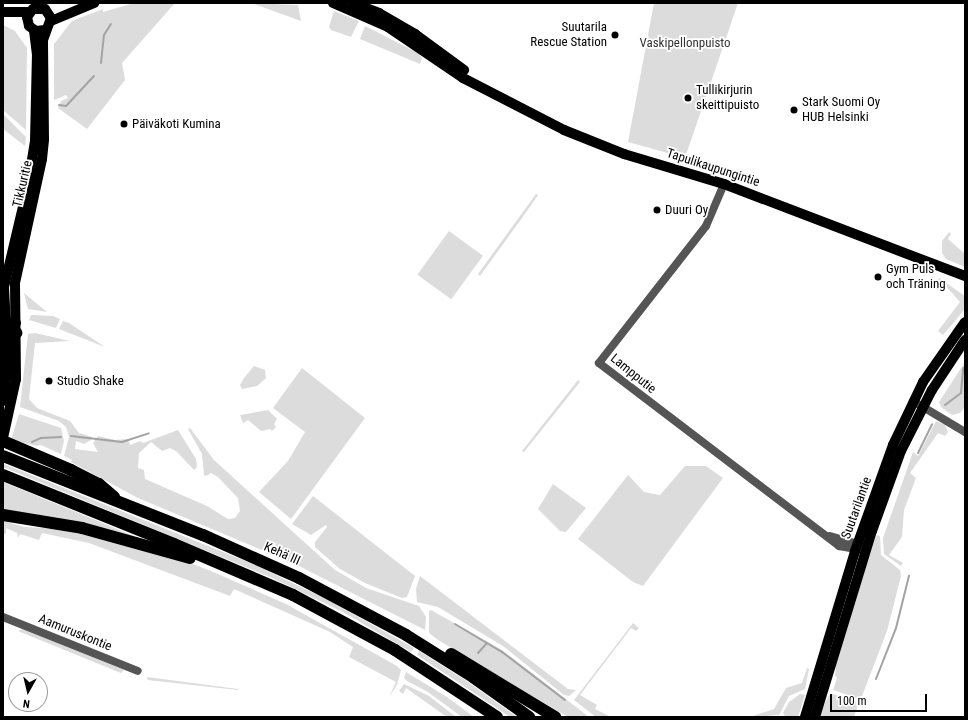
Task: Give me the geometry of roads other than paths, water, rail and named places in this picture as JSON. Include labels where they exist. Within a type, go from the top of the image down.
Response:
[{"type":"highway","points":[[4,437],[99,484],[121,502]]},
{"type":"highway","name":"Kehä III","points":[[3,456],[121,502],[299,578],[406,635],[473,677],[529,717]]},
{"type":"highway","points":[[3,475],[257,578],[348,624],[450,684],[497,717]]},
{"type":"highway","points":[[3,515],[82,528],[133,540],[257,578]]},
{"type":"highway","points":[[406,635],[453,654],[555,717]]},
{"type":"highway","points":[[450,684],[467,706],[483,717]]},
{"type":"main road","points":[[3,12],[27,23],[34,31],[76,3]]},
{"type":"main road","points":[[48,21],[94,3]]},
{"type":"main road","name":"Tapulikaupungintie","points":[[333,3],[388,27],[463,78],[574,134],[624,154],[724,184],[965,276]]},
{"type":"main road","name":"Tapulikaupungintie","points":[[353,3],[379,13],[415,34],[466,72],[481,87]]},
{"type":"main road","points":[[3,12],[30,12],[39,7],[48,21]]},
{"type":"main road","points":[[27,23],[30,12]]},
{"type":"main road","name":"Tikkuritie","points":[[3,401],[8,364],[8,330],[15,283],[43,153],[48,21]]},
{"type":"main road","name":"Tikkuritie","points":[[4,437],[16,379],[8,330],[4,281],[24,208],[34,152],[37,97],[34,31]]},
{"type":"main road","name":"Tapulikaupungintie","points":[[940,267],[965,284]]},
{"type":"main road","name":"Suutarilantie","points":[[806,717],[857,547],[894,445],[913,401],[936,360],[965,322]]},
{"type":"main road","name":"Suutarilantie","points":[[814,717],[901,452],[923,407],[965,340]]},
{"type":"street","name":"Lampputie","points":[[724,184],[706,226],[599,363],[732,467],[828,536],[868,550]]},
{"type":"street","points":[[4,281],[15,283]]},
{"type":"street","points":[[913,401],[965,432]]},
{"type":"street","name":"Aamuruskontie","points":[[3,617],[138,671]]},
{"type":"waterway","points":[[101,63],[104,35],[111,24]]},
{"type":"waterway","points":[[59,105],[66,106],[94,76]]},
{"type":"waterway","points":[[945,405],[961,393],[963,368]]},
{"type":"waterway","points":[[918,453],[932,424]]},
{"type":"waterway","points":[[71,436],[122,442],[149,433]]},
{"type":"waterway","points":[[32,442],[41,438],[61,437]]},
{"type":"waterway","points":[[876,679],[896,628],[909,576]]},
{"type":"waterway","points":[[455,624],[502,652],[565,700]]},
{"type":"waterway","points":[[478,653],[487,643]]},
{"type":"place","name":"Suutarila Rescue Station","points":[[615,35]]},
{"type":"place","name":"Tullikirjurin skeittipuisto","points":[[688,98]]},
{"type":"place","name":"Stark Suomi Oy HUB Helsinki","points":[[794,110]]},
{"type":"place","name":"Päiväkoti Kumina","points":[[124,124]]},
{"type":"place","name":"Duuri Oy","points":[[657,210]]},
{"type":"place","name":"Gym Puls och Träning","points":[[878,277]]},
{"type":"place","name":"Studio Shake","points":[[49,381]]},
{"type":"park label","name":"Vaskipellonpuisto","points":[[685,43]]}]
